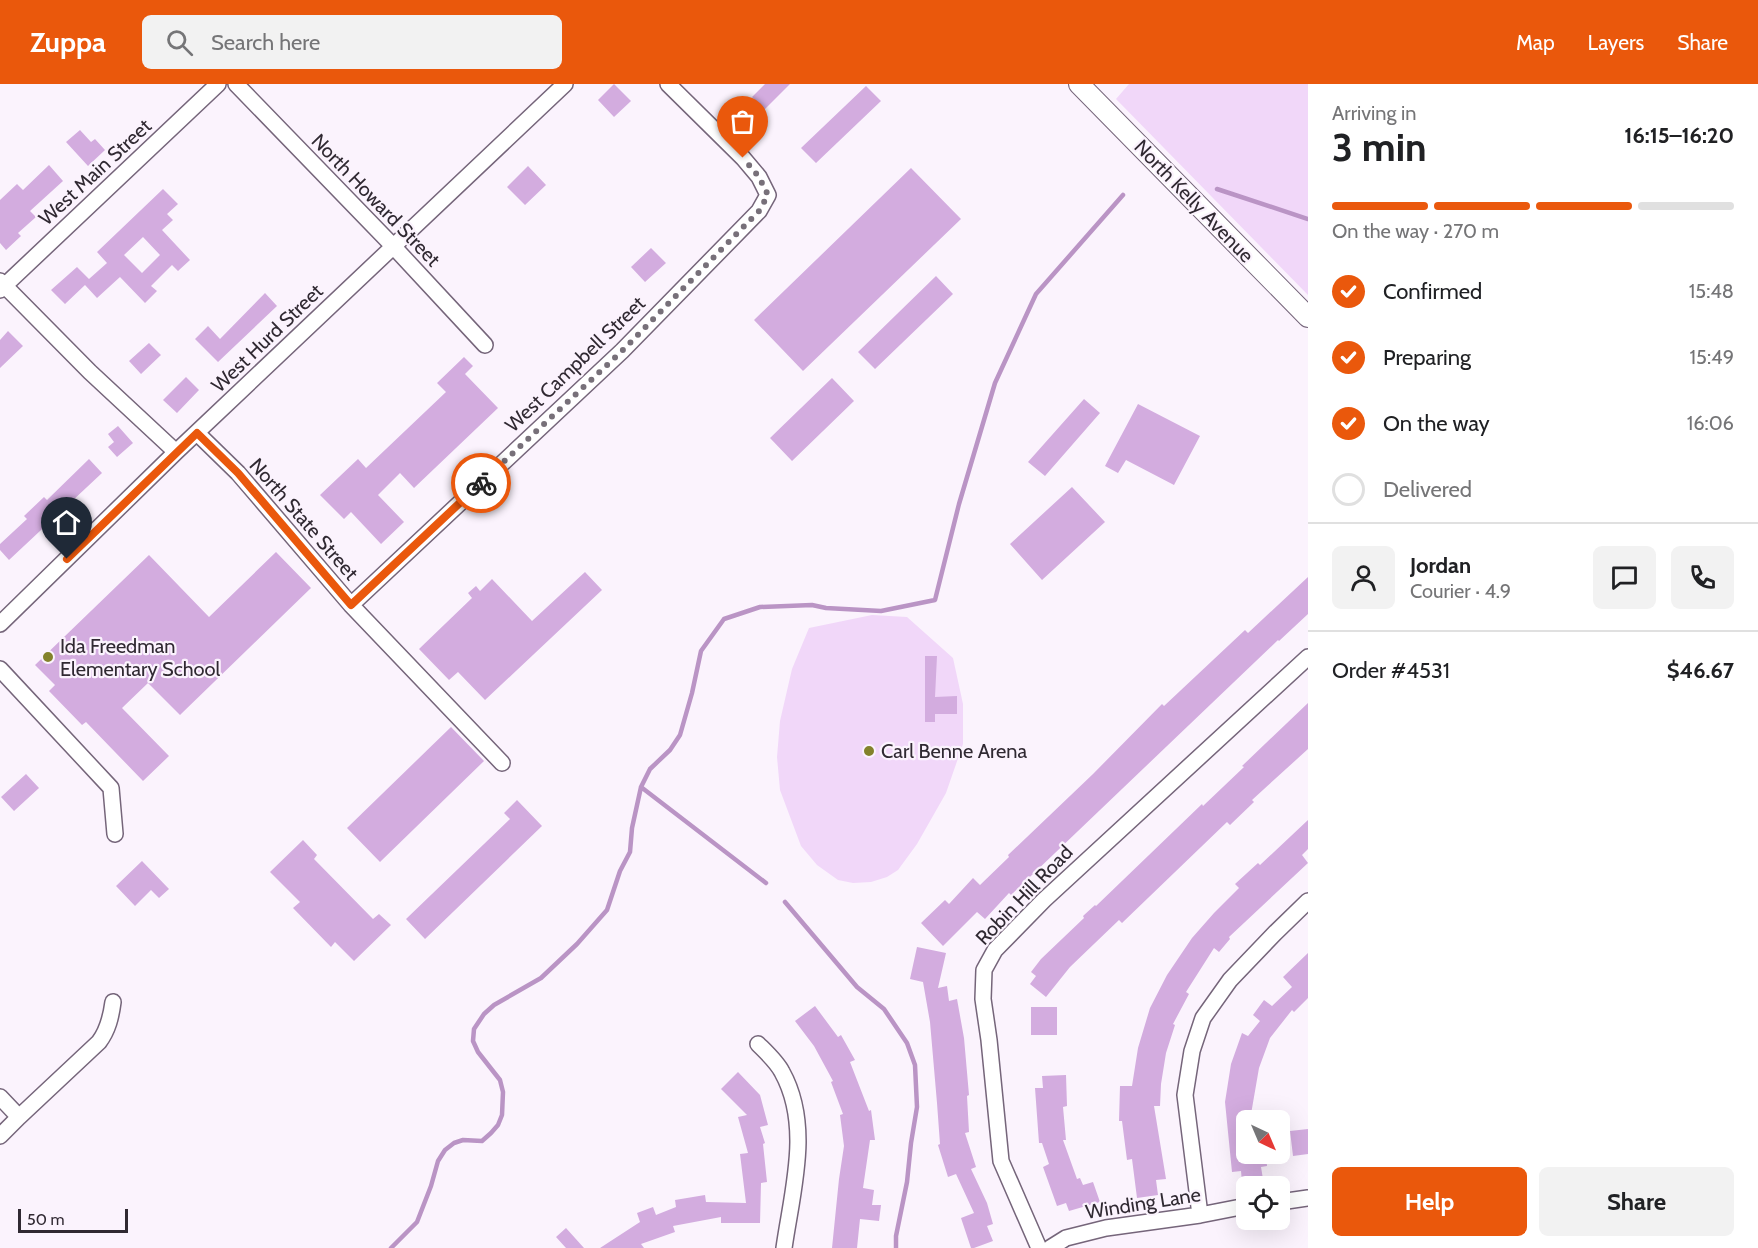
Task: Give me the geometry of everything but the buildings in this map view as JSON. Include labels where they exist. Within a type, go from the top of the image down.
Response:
[{"type":"main road","name":"North Kelly Avenue","points":[[1079,84],[1308,317]]},
{"type":"street","name":"West Main Street","points":[[2,286],[218,84]]},
{"type":"street","name":"North Howard Street","points":[[236,84],[485,345]]},
{"type":"street","name":"West Hurd Street","points":[[0,624],[176,452],[565,84]]},
{"type":"street","name":"West Campbell Street","points":[[351,605],[622,351],[759,211],[768,195],[759,177],[743,158],[668,84]]},
{"type":"street","points":[[2,286],[176,452]]},
{"type":"street","name":"North State Street","points":[[197,433],[238,473],[351,605],[502,764]]},
{"type":"street","name":"Robin Hill Road","points":[[1039,1248],[1001,1161],[992,1063],[983,999],[984,970],[995,950],[1044,900],[1308,657]]},
{"type":"street","points":[[0,669],[111,788],[115,834]]},
{"type":"street","points":[[1200,1215],[1185,1095],[1192,1051],[1203,1018],[1230,980],[1308,901]]},
{"type":"street","points":[[0,1136],[99,1042],[112,1016],[113,1002]]},
{"type":"street","points":[[758,1044],[782,1070],[794,1103],[799,1132],[784,1248]]},
{"type":"street","points":[[0,1097],[19,1117]]},
{"type":"street","points":[[1290,1201],[1308,1198]]},
{"type":"street","name":"Winding Lane","points":[[1050,1248],[1066,1238],[1106,1228],[1236,1208]]},
{"type":"shaded area","points":[[1129,84],[1308,84],[1308,295],[1116,99]]},
{"type":"shaded area","name":"Carl Benne Arena","points":[[872,615],[907,617],[953,658],[963,704],[963,744],[946,793],[917,844],[898,870],[887,877],[871,882],[853,883],[838,880],[817,865],[801,846],[780,790],[777,757],[780,721],[792,669],[809,628]]},
{"type":"waterway","points":[[1217,189],[1308,219]]},
{"type":"waterway","points":[[391,1248],[417,1222],[438,1161],[445,1150],[463,1140],[482,1141],[498,1125],[502,1115],[503,1092],[500,1080],[478,1052],[473,1041],[474,1029],[484,1014],[494,1005],[541,978],[577,944],[607,910],[620,871],[630,852],[632,828],[641,787],[650,769],[670,750],[680,735],[701,651],[724,619],[760,607],[812,605],[881,611],[935,600],[959,504],[995,383],[1036,294],[1123,195]]},
{"type":"waterway","points":[[641,787],[766,883]]},
{"type":"waterway","points":[[785,902],[857,987],[884,1009],[907,1043],[915,1065],[917,1107],[896,1248]]},
{"type":"way so far","points":[[481,483],[622,351],[759,211],[768,195],[759,177],[743,158]]},
{"type":"place","name":"Ida Freedman Elementary School","points":[[48,657]]},
{"type":"place","name":"Carl Benne Arena","points":[[869,751]]},
{"type":"route","points":[[67,559],[197,433],[238,473],[351,605],[481,483]]}]
